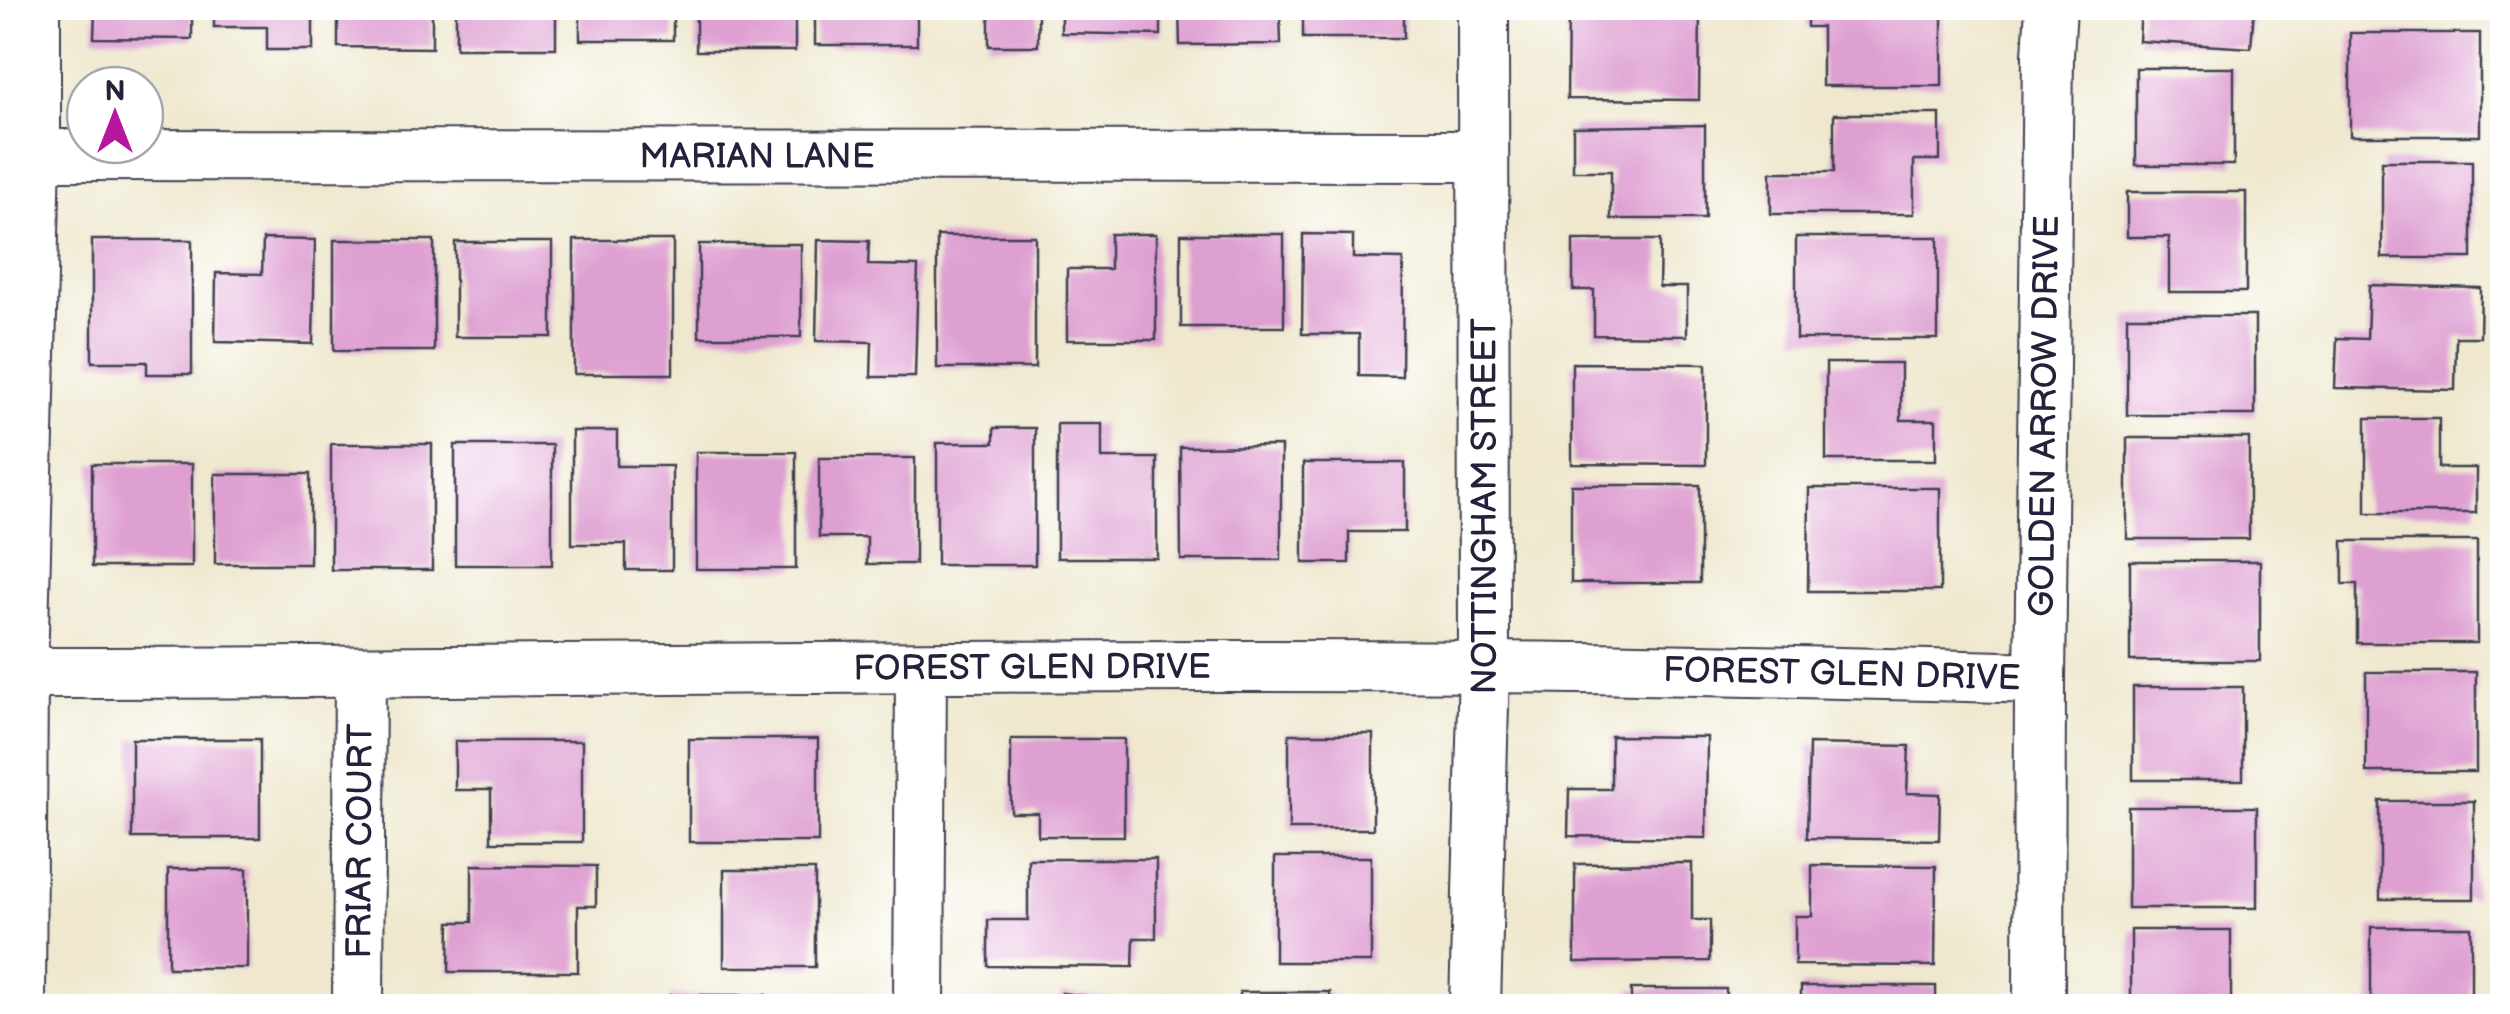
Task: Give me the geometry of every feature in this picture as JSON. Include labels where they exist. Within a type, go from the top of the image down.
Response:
[{"type":"street","points":[[20,1006],[22,674],[36,156],[36,8]]},
{"type":"street","name":"NOTTINGHAM STREET","points":[[1475,1006],[1484,667],[1483,8]]},
{"type":"street","name":"GOLDEN ARROW DRIVE","points":[[2039,1006],[2051,8]]},
{"type":"street","name":"MARIAN LANE","points":[[36,156],[1482,156]]},
{"type":"street","name":"FOREST GLEN DRIVE","points":[[22,674],[1484,667],[2040,678]]},
{"type":"street","points":[[918,1006],[920,668]]},
{"type":"street","name":"FRIAR COURT","points":[[358,1006],[360,674]]},
{"type":"building","points":[[95,8],[192,8],[192,39],[94,38]]},
{"type":"building","points":[[214,8],[313,8],[313,50],[267,50],[267,27],[214,27]]},
{"type":"building","points":[[338,8],[432,8],[432,48],[338,47]]},
{"type":"building","points":[[456,8],[556,8],[556,48],[456,48]]},
{"type":"building","points":[[580,8],[673,8],[673,40],[580,40]]},
{"type":"building","points":[[696,8],[795,8],[795,51],[696,51]]},
{"type":"building","points":[[815,8],[917,8],[917,45],[815,45]]},
{"type":"building","points":[[989,8],[1038,8],[1038,46],[989,46]]},
{"type":"building","points":[[1061,8],[1161,8],[1161,35],[1061,33]]},
{"type":"building","points":[[1179,8],[1280,8],[1281,44],[1180,45]]},
{"type":"building","points":[[1303,8],[1404,8],[1404,38],[1303,38]]},
{"type":"building","points":[[1568,8],[1700,8],[1699,100],[1567,99]]},
{"type":"building","points":[[1807,8],[1942,8],[1942,86],[1822,86],[1822,27],[1807,27]]},
{"type":"building","points":[[2141,8],[2254,8],[2251,48],[2139,41]]},
{"type":"building","points":[[2350,33],[2480,33],[2480,136],[2350,136]]},
{"type":"building","points":[[2136,68],[2234,68],[2234,165],[2136,165]]},
{"type":"building","points":[[1834,114],[1940,114],[1940,160],[1914,160],[1914,214],[1771,214],[1771,172],[1834,172]]},
{"type":"building","points":[[1705,125],[1705,219],[1611,219],[1611,171],[1573,171],[1573,127]]},
{"type":"building","points":[[2382,161],[2472,161],[2472,258],[2382,258]]},
{"type":"building","points":[[2127,192],[2246,192],[2246,292],[2169,292],[2169,237],[2127,237]]},
{"type":"building","points":[[1110,234],[1156,234],[1156,340],[1067,340],[1067,269],[1110,269]]},
{"type":"building","points":[[1181,234],[1284,234],[1284,327],[1181,327]]},
{"type":"building","points":[[1303,234],[1353,235],[1353,258],[1403,259],[1402,377],[1359,376],[1359,334],[1302,334]]},
{"type":"building","points":[[937,236],[1035,236],[1035,368],[937,368]]},
{"type":"building","points":[[1796,237],[1938,237],[1938,339],[1796,339]]},
{"type":"building","points":[[263,239],[315,240],[313,344],[215,342],[216,273],[262,274]]},
{"type":"building","points":[[92,240],[192,240],[192,374],[147,374],[147,362],[92,362]]},
{"type":"building","points":[[334,240],[434,240],[434,351],[334,351]]},
{"type":"building","points":[[574,240],[673,240],[673,374],[574,374]]},
{"type":"building","points":[[818,240],[869,241],[868,265],[918,266],[915,377],[871,377],[872,342],[816,341]]},
{"type":"building","points":[[1573,240],[1660,240],[1659,287],[1687,287],[1687,336],[1594,335],[1594,290],[1573,290]]},
{"type":"building","points":[[455,242],[552,242],[552,337],[455,337]]},
{"type":"building","points":[[699,244],[801,244],[801,337],[699,337]]},
{"type":"building","points":[[2369,285],[2481,288],[2480,337],[2456,337],[2455,390],[2335,388],[2337,338],[2367,339]]},
{"type":"building","points":[[2127,316],[2255,316],[2255,415],[2127,415]]},
{"type":"building","points":[[1572,363],[1706,364],[1706,465],[1572,464]]},
{"type":"building","points":[[1826,363],[1901,363],[1901,420],[1936,420],[1936,460],[1826,460]]},
{"type":"building","points":[[2366,418],[2439,418],[2439,468],[2476,468],[2476,513],[2366,513]]},
{"type":"building","points":[[1057,424],[1102,424],[1102,458],[1157,458],[1157,558],[1057,558]]},
{"type":"building","points":[[994,428],[1035,428],[1035,565],[937,565],[937,443],[994,443]]},
{"type":"building","points":[[572,431],[617,431],[617,466],[672,466],[672,570],[626,570],[626,544],[572,544]]},
{"type":"building","points":[[2127,438],[2249,438],[2249,539],[2127,539]]},
{"type":"building","points":[[331,444],[432,444],[432,570],[331,570]]},
{"type":"building","points":[[455,445],[552,445],[552,565],[455,565]]},
{"type":"building","points":[[1281,446],[1281,560],[1181,560],[1180,447]]},
{"type":"building","points":[[696,452],[796,452],[796,569],[696,569]]},
{"type":"building","points":[[819,458],[915,458],[915,564],[867,564],[867,537],[819,537]]},
{"type":"building","points":[[1303,463],[1405,463],[1405,532],[1349,532],[1349,563],[1303,563]]},
{"type":"building","points":[[92,464],[192,464],[192,567],[92,567]]},
{"type":"building","points":[[215,474],[310,474],[310,564],[215,564]]},
{"type":"building","points":[[1571,485],[1700,485],[1700,583],[1571,583]]},
{"type":"building","points":[[1809,488],[1940,488],[1940,591],[1808,591]]},
{"type":"building","points":[[2343,541],[2477,541],[2477,643],[2357,643],[2357,584],[2343,584]]},
{"type":"building","points":[[2130,561],[2260,561],[2260,661],[2130,661]]},
{"type":"building","points":[[2366,672],[2476,672],[2476,772],[2366,772]]},
{"type":"building","points":[[2133,687],[2243,687],[2243,780],[2133,780]]},
{"type":"building","points":[[1289,734],[1373,734],[1373,829],[1289,829]]},
{"type":"building","points":[[1611,736],[1707,737],[1706,838],[1568,836],[1569,789],[1611,789]]},
{"type":"building","points":[[132,739],[260,739],[260,838],[132,838]]},
{"type":"building","points":[[689,739],[818,739],[818,842],[689,842]]},
{"type":"building","points":[[1011,739],[1124,739],[1124,836],[1038,836],[1038,813],[1011,813]]},
{"type":"building","points":[[455,741],[582,741],[582,842],[491,842],[491,790],[455,790]]},
{"type":"building","points":[[1809,744],[1909,746],[1907,793],[1940,794],[1939,840],[1807,838]]},
{"type":"building","points":[[2380,801],[2474,801],[2474,899],[2380,899]]},
{"type":"building","points":[[2128,807],[2257,807],[2257,908],[2128,908]]},
{"type":"building","points":[[1275,857],[1371,857],[1371,962],[1275,962]]},
{"type":"building","points":[[1028,859],[1156,859],[1156,938],[1134,938],[1133,967],[988,966],[988,920],[1028,920]]},
{"type":"building","points":[[1692,863],[1692,920],[1710,920],[1710,961],[1575,962],[1575,864]]},
{"type":"building","points":[[472,865],[596,866],[596,906],[578,906],[578,972],[449,972],[450,922],[472,922]]},
{"type":"building","points":[[1812,865],[1936,866],[1935,966],[1795,965],[1795,916],[1812,916]]},
{"type":"building","points":[[168,869],[247,869],[247,968],[168,968]]},
{"type":"building","points":[[724,870],[815,870],[815,967],[724,967]]},
{"type":"building","points":[[2371,927],[2471,927],[2471,1006],[2371,1006]]},
{"type":"building","points":[[2131,930],[2231,930],[2231,1006],[2131,1006]]},
{"type":"building","points":[[1801,986],[1936,986],[1936,1006],[1801,1006]]},
{"type":"building","points":[[1631,989],[1726,989],[1726,1006],[1631,1006]]},
{"type":"building","points":[[1240,992],[1330,992],[1330,1006],[1240,1006]]},
{"type":"building","points":[[1062,993],[1153,1004],[1153,1006],[1060,1006]]},
{"type":"building","points":[[670,995],[766,995],[766,1006],[670,1006]]},
{"type":"building","points":[[502,1001],[597,1001],[597,1006],[502,1006]]}]
